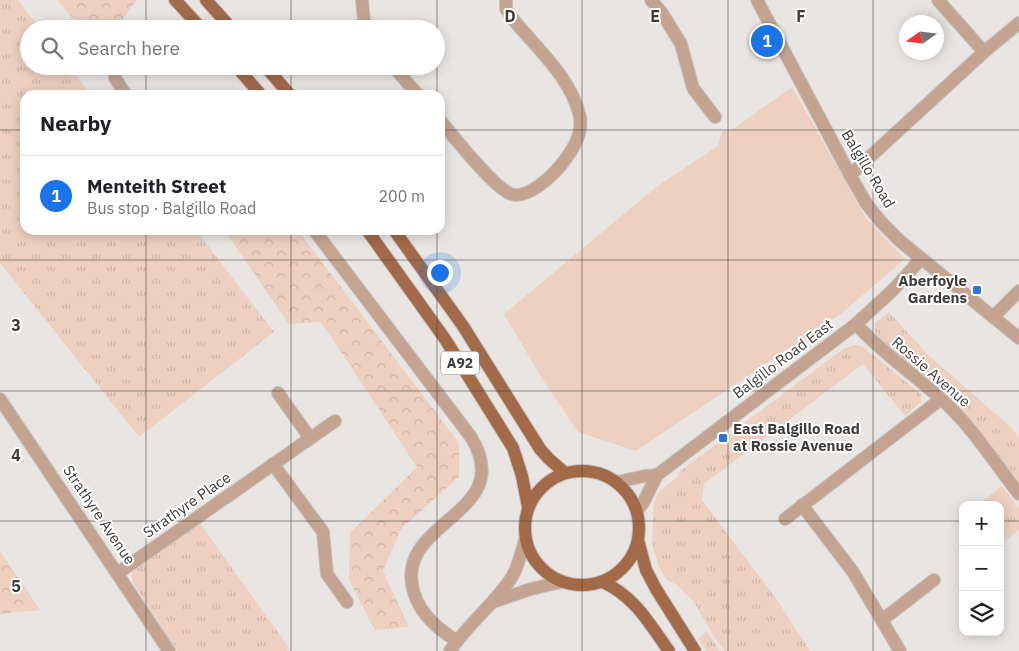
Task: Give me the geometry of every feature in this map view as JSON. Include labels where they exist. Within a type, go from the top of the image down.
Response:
[{"type":"main road","points":[[175,0],[194,20]]},
{"type":"main road","points":[[206,0],[224,20]]},
{"type":"main road","points":[[244,75],[257,90]]},
{"type":"main road","points":[[273,75],[286,90]]},
{"type":"main road","name":"A92","points":[[371,235],[444,339],[513,448],[522,476],[528,507]]},
{"type":"main road","name":"A92","points":[[398,235],[462,326],[540,449],[565,473]]},
{"type":"main road","name":"A92","points":[[583,470],[601,474],[617,482],[629,495],[637,511],[639,525],[638,540],[634,553],[626,565],[615,575],[603,582],[589,585],[561,582],[548,575],[530,554],[525,540],[524,524],[528,507],[542,486],[553,478],[565,473],[583,470]]},
{"type":"main road","name":"A92","points":[[638,540],[646,570],[696,651]]},
{"type":"main road","points":[[603,582],[620,591],[634,604],[668,651]]},
{"type":"street","points":[[362,0],[364,20]]},
{"type":"street","points":[[445,126],[496,184],[512,194],[528,192],[553,175],[577,141],[580,131],[580,118],[567,84],[512,18],[506,9],[506,0]]},
{"type":"street","points":[[651,0],[662,13],[682,44],[693,88],[715,117]]},
{"type":"street","name":"Balgillo Road","points":[[756,0],[866,203],[900,241],[1019,338]]},
{"type":"street","points":[[938,0],[984,52]]},
{"type":"street","points":[[850,175],[1019,22]]},
{"type":"street","points":[[115,75],[123,90]]},
{"type":"street","points":[[401,75],[414,90]]},
{"type":"street","points":[[318,235],[471,437],[478,449],[482,464],[481,480],[476,492],[469,501],[421,546],[414,559],[411,571],[411,584],[424,612],[453,646],[470,624],[494,602],[511,579],[525,540]]},
{"type":"street","name":"Balgillo Road East","points":[[637,511],[644,503],[657,476],[856,324],[893,290],[921,259]]},
{"type":"street","points":[[992,317],[1019,291]]},
{"type":"street","name":"Rossie Avenue","points":[[856,324],[870,340],[941,399],[962,420],[1019,494]]},
{"type":"street","points":[[278,393],[310,438]]},
{"type":"street","name":"Strathyre Avenue","points":[[0,398],[169,651]]},
{"type":"street","points":[[785,519],[941,399]]},
{"type":"street","name":"Strathyre Place","points":[[118,573],[335,421]]},
{"type":"street","points":[[274,464],[323,532],[327,574],[347,602]]},
{"type":"street","points":[[617,482],[645,476],[657,476]]},
{"type":"street","points":[[802,505],[853,572],[900,651]]},
{"type":"street","points":[[882,620],[934,580]]},
{"type":"street","points":[[494,602],[531,589],[561,582]]},
{"type":"green space","points":[[0,0],[18,0],[33,20],[20,20],[20,75],[76,75],[87,90],[20,90],[20,235],[200,235],[274,332],[139,437],[0,263]]},
{"type":"green space","points":[[57,0],[137,0],[122,20],[74,20]]},
{"type":"green space","points":[[792,87],[866,218],[905,259],[843,312],[636,451],[578,432],[543,380],[504,314],[655,188],[718,146],[722,131],[733,129]]},
{"type":"green space","points":[[227,235],[302,235],[459,443],[459,477],[401,529],[383,571],[409,627],[375,630],[349,580],[350,533],[417,467],[321,322],[289,324]]},
{"type":"green space","points":[[889,312],[927,354],[1013,429],[1019,438],[1019,484],[959,407],[879,340],[875,331],[875,323]]},
{"type":"green space","points":[[854,345],[863,347],[921,394],[921,402],[905,416],[863,364],[704,484],[702,500],[777,600],[810,651],[725,651],[713,635],[694,602],[677,585],[666,579],[659,567],[652,543],[654,504],[658,493],[679,475],[678,473],[843,349]]},
{"type":"green space","points":[[1002,486],[1019,509],[1019,530],[1004,542],[1004,501],[983,501]]},
{"type":"green space","points":[[199,522],[290,649],[286,651],[177,651],[132,581],[132,572]]},
{"type":"green space","points":[[0,551],[40,610],[0,614]]},
{"type":"green space","points":[[707,632],[720,651],[706,651],[698,638]]},
{"type":"place","name":"Menteith Street","points":[[767,41]]},
{"type":"place","name":"Aberfoyle Gardens","points":[[977,290]]},
{"type":"place","name":"East Balgillo Road at Rossie Avenue","points":[[723,438]]}]
